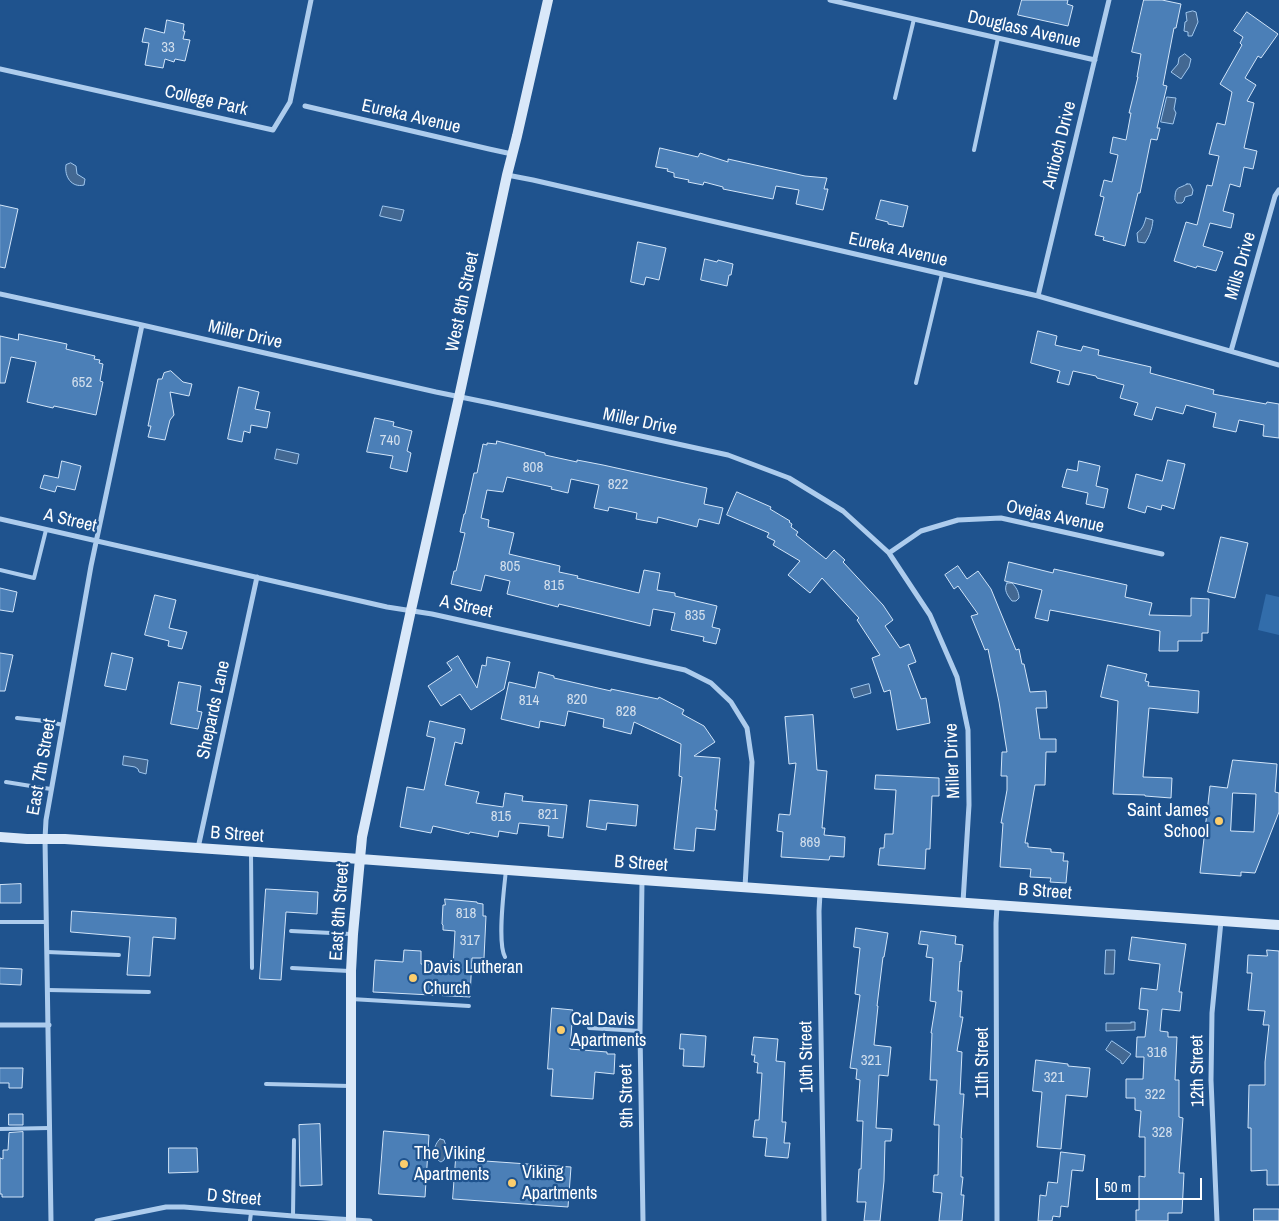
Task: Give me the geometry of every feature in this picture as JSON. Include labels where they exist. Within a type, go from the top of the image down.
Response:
[{"type":"street","name":"College Park","points":[[0,69],[273,130],[290,102],[311,0]]},
{"type":"street","name":"West 8th Street","points":[[411,610],[507,175],[548,0]]},
{"type":"street","name":"Douglass Avenue","points":[[830,0],[1095,60]]},
{"type":"street","name":"Antioch Drive","points":[[1038,296],[1109,0]]},
{"type":"street","name":"Eureka Avenue","points":[[304,106],[512,154]]},
{"type":"street","name":"Eureka Avenue","points":[[507,175],[1038,296],[1279,365]]},
{"type":"street","name":"Mills Drive","points":[[1231,351],[1279,190]]},
{"type":"street","name":"Miller Drive","points":[[0,294],[728,455],[789,478],[843,511],[889,553],[930,615],[957,677],[968,730],[968,805],[963,902]]},
{"type":"street","name":"East 7th Street","points":[[51,1221],[46,820],[96,541],[142,325]]},
{"type":"street","name":"Ovejas Avenue","points":[[889,553],[930,528],[958,520],[1001,518],[1162,554]]},
{"type":"street","name":"A Street","points":[[0,519],[387,607],[432,614],[685,670],[712,683],[731,702],[747,728],[752,762],[745,887]]},
{"type":"street","name":"Shepards Lane","points":[[198,848],[257,577]]},
{"type":"street","name":"East 8th Street","points":[[351,1220],[351,999],[353,934],[360,859],[363,835],[411,610]]},
{"type":"street","name":"B Street","points":[[0,837],[360,859],[1279,925]]},
{"type":"street","name":"9th Street","points":[[642,880],[640,1031],[644,1221]]},
{"type":"street","name":"10th Street","points":[[820,892],[824,1221]]},
{"type":"street","name":"11th Street","points":[[997,905],[997,1221]]},
{"type":"street","name":"12th Street","points":[[1217,1221],[1211,1080],[1212,1013],[1221,921]]},
{"type":"street","points":[[0,1025],[48,1025]]},
{"type":"street","name":"D Street","points":[[97,1221],[125,1218],[166,1207],[184,1207],[370,1221]]},
{"type":"lane","points":[[895,98],[914,19]]},
{"type":"lane","points":[[974,150],[998,38]]},
{"type":"lane","points":[[916,382],[942,274]]},
{"type":"lane","points":[[0,570],[34,578],[46,530]]},
{"type":"lane","points":[[17,718],[64,725]]},
{"type":"lane","points":[[6,782],[51,789]]},
{"type":"lane","points":[[251,852],[252,968]]},
{"type":"lane","points":[[505,957],[502,952],[502,937],[506,870]]},
{"type":"lane","points":[[0,922],[46,922]]},
{"type":"lane","points":[[291,931],[353,934]]},
{"type":"lane","points":[[47,952],[119,955]]},
{"type":"lane","points":[[292,968],[352,971]]},
{"type":"lane","points":[[48,990],[149,992]]},
{"type":"lane","points":[[351,999],[469,1006]]},
{"type":"lane","points":[[589,1028],[640,1031]]},
{"type":"lane","points":[[266,1084],[350,1086]]},
{"type":"lane","points":[[0,1129],[49,1128]]},
{"type":"lane","points":[[294,1140],[294,1216]]},
{"type":"lane","points":[[250,1221],[251,1213]]},
{"type":"shaded area","points":[[1196,12],[1198,22],[1192,36],[1188,36],[1188,32],[1184,31],[1185,22],[1187,21],[1186,13]]},
{"type":"shaded area","points":[[1185,54],[1191,59],[1189,67],[1181,79],[1171,72],[1178,64],[1179,58]]},
{"type":"shaded area","points":[[1167,97],[1176,98],[1174,109],[1176,113],[1173,124],[1161,122]]},
{"type":"shaded area","points":[[71,163],[76,166],[77,174],[85,179],[84,185],[76,185],[70,181],[66,174],[66,165]]},
{"type":"shaded area","points":[[1190,184],[1193,190],[1192,195],[1185,197],[1182,203],[1177,203],[1175,199],[1176,191]]},
{"type":"shaded area","points":[[383,206],[404,210],[401,221],[380,216]]},
{"type":"shaded area","points":[[1146,218],[1153,220],[1150,232],[1145,243],[1138,242],[1137,233],[1142,228]]},
{"type":"shaded area","points":[[277,449],[299,454],[297,464],[275,459]]},
{"type":"shaded area","points":[[1007,583],[1012,583],[1017,590],[1019,598],[1016,601],[1012,601],[1006,593]]},
{"type":"shaded area","points":[[1266,594],[1279,597],[1279,635],[1258,630]]},
{"type":"shaded area","points":[[869,684],[871,693],[854,698],[851,689]]},
{"type":"shaded area","points":[[124,756],[148,760],[146,774],[139,772],[135,767],[123,765]]},
{"type":"shaded area","points":[[1106,950],[1115,950],[1114,974],[1105,974]]},
{"type":"shaded area","points":[[1135,1022],[1135,1030],[1106,1031],[1106,1023]]},
{"type":"shaded area","points":[[1112,1041],[1131,1054],[1123,1064],[1106,1050]]},
{"type":"shaded area","points":[[440,1139],[444,1140],[447,1149],[444,1160],[441,1162],[436,1158],[434,1151]]},
{"type":"building","points":[[1022,0],[1068,0],[1067,4],[1073,6],[1068,26],[1018,15]]},
{"type":"building","points":[[1144,0],[1162,0],[1181,4],[1176,28],[1174,28],[1163,85],[1167,86],[1157,128],[1160,128],[1157,140],[1151,139],[1140,193],[1138,193],[1125,246],[1103,240],[1104,237],[1095,235],[1104,197],[1100,196],[1104,180],[1112,182],[1118,155],[1110,153],[1113,137],[1126,140],[1131,113],[1129,113],[1138,77],[1141,54],[1132,52]]},
{"type":"building","points":[[1247,12],[1278,34],[1261,58],[1258,56],[1245,78],[1256,85],[1247,101],[1254,103],[1244,148],[1257,151],[1253,169],[1244,167],[1240,187],[1230,184],[1223,211],[1234,214],[1231,228],[1210,223],[1203,246],[1223,252],[1216,271],[1197,266],[1196,268],[1174,261],[1186,222],[1197,225],[1207,185],[1212,186],[1219,156],[1209,154],[1217,123],[1225,125],[1232,92],[1220,84],[1242,45],[1240,43],[1243,37],[1234,31]]},
{"type":"building","points":[[167,20],[184,24],[183,39],[190,40],[185,61],[175,59],[174,62],[165,59],[163,68],[145,65],[149,43],[142,42],[145,28],[164,33]]},
{"type":"building","points":[[660,148],[698,157],[700,153],[728,162],[728,159],[805,176],[827,178],[824,189],[828,189],[823,210],[796,204],[799,190],[776,186],[773,199],[723,189],[723,187],[704,182],[703,185],[688,182],[689,180],[674,177],[674,173],[667,171],[668,169],[656,167]]},
{"type":"building","points":[[881,200],[908,206],[903,227],[876,219]]},
{"type":"building","points":[[0,205],[18,209],[5,268],[0,267]]},
{"type":"building","points":[[638,242],[666,248],[659,280],[646,277],[644,285],[631,282]]},
{"type":"building","points":[[705,259],[733,264],[727,286],[701,280]]},
{"type":"building","points":[[1038,331],[1057,336],[1055,345],[1081,351],[1083,346],[1099,350],[1098,355],[1151,367],[1150,373],[1214,390],[1213,394],[1266,404],[1267,402],[1279,404],[1279,438],[1263,436],[1264,425],[1239,420],[1236,432],[1213,427],[1216,413],[1186,405],[1183,414],[1156,407],[1152,420],[1134,415],[1138,403],[1120,398],[1124,385],[1097,378],[1096,376],[1073,371],[1069,385],[1057,382],[1060,371],[1031,363]]},
{"type":"building","points":[[19,334],[67,344],[66,349],[95,356],[94,359],[100,360],[99,363],[103,364],[100,381],[103,382],[96,415],[27,402],[36,362],[11,357],[5,383],[0,383],[0,336],[18,340]]},
{"type":"building","points":[[171,371],[183,382],[192,384],[189,396],[170,392],[174,415],[170,420],[165,440],[148,437],[151,426],[148,426],[158,379],[162,379],[164,373]]},
{"type":"building","points":[[239,387],[259,392],[255,409],[270,412],[267,428],[251,425],[250,433],[244,431],[242,442],[228,439]]},
{"type":"building","points":[[375,418],[394,422],[393,426],[412,431],[407,451],[411,453],[407,472],[390,468],[393,456],[367,452]]},
{"type":"building","points":[[497,441],[545,453],[545,455],[603,465],[707,488],[704,504],[723,508],[719,524],[699,519],[697,527],[658,517],[657,523],[636,519],[637,513],[609,507],[608,511],[594,508],[599,485],[571,479],[568,493],[551,489],[552,487],[507,477],[503,492],[487,490],[481,518],[489,520],[488,527],[514,533],[509,554],[560,566],[559,572],[578,576],[577,578],[639,593],[644,570],[660,573],[657,590],[675,593],[675,596],[717,606],[712,627],[720,629],[716,644],[703,641],[704,637],[671,630],[675,613],[653,609],[650,626],[559,604],[558,607],[507,594],[510,581],[485,575],[481,591],[451,584],[465,533],[460,532],[464,514],[474,473],[477,473],[483,444],[496,444]]},
{"type":"building","points":[[1168,460],[1185,464],[1174,509],[1162,505],[1161,510],[1147,506],[1145,513],[1128,508],[1136,474],[1162,481]]},
{"type":"building","points":[[62,461],[81,466],[75,490],[57,486],[55,492],[40,488],[44,475],[58,478]]},
{"type":"building","points":[[1079,461],[1100,466],[1096,486],[1108,489],[1104,508],[1086,504],[1088,493],[1062,487],[1067,469],[1077,471]]},
{"type":"building","points":[[737,492],[771,507],[770,509],[790,521],[791,527],[798,532],[796,535],[826,559],[834,550],[845,560],[843,562],[883,605],[893,620],[885,626],[900,648],[909,644],[916,662],[908,665],[921,699],[926,698],[930,723],[897,730],[890,690],[884,692],[872,658],[880,655],[857,620],[859,618],[822,578],[810,593],[788,575],[800,561],[773,545],[775,541],[767,537],[769,533],[727,515]]},
{"type":"building","points":[[1221,537],[1248,543],[1235,598],[1208,592]]},
{"type":"building","points":[[1009,562],[1053,573],[1054,569],[1127,585],[1125,597],[1152,603],[1149,615],[1191,616],[1191,598],[1209,599],[1208,633],[1202,633],[1202,641],[1178,641],[1178,651],[1159,651],[1160,631],[1050,610],[1048,621],[1035,618],[1042,590],[1005,581]]},
{"type":"building","points":[[958,566],[967,579],[978,571],[991,589],[1016,650],[1019,649],[1030,692],[1046,691],[1047,708],[1036,708],[1040,739],[1056,739],[1056,752],[1046,752],[1045,785],[1035,785],[1025,843],[1028,843],[1028,847],[1051,849],[1051,852],[1064,853],[1063,861],[1068,861],[1066,883],[1050,882],[1051,878],[1030,877],[1031,869],[1000,867],[1003,823],[1001,823],[1007,790],[1007,776],[1001,776],[1002,752],[1007,752],[988,649],[985,650],[971,616],[978,614],[958,586],[954,589],[945,575]]},
{"type":"building","points":[[0,588],[17,592],[13,612],[0,610]]},
{"type":"building","points":[[155,595],[176,600],[169,628],[187,632],[182,649],[168,646],[169,641],[145,635]]},
{"type":"building","points":[[0,653],[13,655],[5,691],[0,691]]},
{"type":"building","points":[[112,653],[133,658],[126,690],[105,686]]},
{"type":"building","points":[[458,656],[477,688],[482,665],[486,666],[487,657],[510,662],[504,689],[471,710],[460,694],[441,706],[428,686],[452,670],[447,663]]},
{"type":"building","points":[[1108,665],[1147,674],[1145,681],[1149,682],[1148,686],[1199,691],[1198,713],[1149,708],[1143,777],[1172,778],[1171,798],[1113,794],[1118,701],[1101,697]]},
{"type":"building","points":[[539,672],[554,676],[554,678],[611,691],[611,689],[658,699],[659,697],[684,710],[682,714],[704,726],[715,742],[694,756],[720,758],[715,810],[717,810],[715,830],[696,828],[694,851],[674,849],[682,777],[679,776],[681,744],[634,722],[631,734],[603,727],[604,719],[568,711],[565,726],[540,721],[539,728],[501,719],[509,682],[535,688]]},
{"type":"building","points":[[179,682],[201,686],[197,711],[202,712],[198,729],[171,724]]},
{"type":"building","points":[[813,715],[817,770],[827,771],[822,828],[825,828],[824,835],[845,837],[844,857],[830,856],[829,860],[781,857],[783,832],[777,831],[779,814],[790,815],[796,763],[789,764],[785,717]]},
{"type":"building","points":[[430,721],[465,729],[462,744],[455,742],[445,785],[479,792],[476,803],[503,807],[505,793],[523,796],[522,801],[567,805],[563,838],[548,836],[549,826],[519,823],[517,834],[499,831],[498,837],[470,832],[469,834],[433,826],[431,833],[400,827],[407,787],[424,790],[435,738],[427,736]]},
{"type":"building","name":"Saint James School","points":[[1233,760],[1277,764],[1275,792],[1279,793],[1279,812],[1255,873],[1241,872],[1241,876],[1200,873],[1210,786],[1227,788]],"holes":[[[1233,793],[1256,794],[1254,832],[1231,831]]]},
{"type":"building","points":[[876,775],[939,778],[939,796],[932,796],[930,849],[926,849],[925,869],[878,865],[880,848],[884,848],[885,834],[893,834],[896,790],[875,789]]},
{"type":"building","points":[[590,800],[638,805],[636,826],[607,823],[606,830],[587,827]]},
{"type":"building","points":[[21,884],[21,903],[0,903],[0,885]]},
{"type":"building","points":[[266,889],[318,892],[317,914],[286,912],[281,980],[260,979]]},
{"type":"building","points":[[445,899],[483,904],[483,916],[486,916],[484,958],[472,958],[470,997],[373,992],[375,960],[403,962],[404,950],[421,951],[421,964],[453,967],[455,931],[443,930],[443,905],[445,905]]},
{"type":"building","points":[[72,911],[176,918],[175,939],[153,937],[150,976],[127,975],[130,937],[71,932]]},
{"type":"building","points":[[856,928],[888,933],[883,957],[874,1045],[891,1047],[888,1076],[879,1075],[876,1128],[892,1129],[891,1141],[885,1141],[880,1221],[864,1221],[866,1202],[857,1202],[859,1169],[861,1169],[863,1121],[857,1121],[860,1080],[856,1079],[857,1069],[850,1068],[860,995],[855,994],[860,948],[854,947]]},
{"type":"building","points":[[921,931],[956,936],[955,944],[963,945],[958,991],[962,991],[960,1017],[963,1017],[957,1051],[962,1052],[960,1094],[964,1094],[961,1138],[961,1177],[963,1177],[961,1195],[964,1195],[962,1221],[939,1221],[942,1193],[933,1192],[934,1175],[938,1175],[939,1125],[934,1125],[937,1080],[930,1080],[931,1033],[936,1002],[930,1001],[933,958],[926,957],[928,945],[919,944]]},
{"type":"building","points":[[1132,937],[1186,944],[1179,992],[1182,992],[1180,1011],[1162,1009],[1160,1031],[1168,1032],[1168,1037],[1177,1037],[1175,1080],[1179,1080],[1179,1117],[1183,1118],[1179,1173],[1184,1173],[1182,1213],[1168,1213],[1168,1221],[1136,1221],[1136,1210],[1139,1210],[1139,1176],[1145,1177],[1145,1137],[1139,1137],[1141,1111],[1135,1110],[1135,1098],[1126,1098],[1126,1079],[1143,1079],[1144,1057],[1136,1057],[1137,1037],[1145,1037],[1148,1010],[1139,1009],[1141,988],[1157,990],[1160,964],[1129,960]]},
{"type":"building","points":[[1267,950],[1279,951],[1279,1185],[1267,1185],[1267,1170],[1251,1171],[1251,1128],[1248,1128],[1249,1085],[1265,1085],[1265,1062],[1269,1025],[1263,1025],[1265,1011],[1248,1010],[1252,973],[1247,973],[1248,955],[1267,956]]},
{"type":"building","points":[[0,968],[22,969],[21,985],[0,984]]},
{"type":"building","name":"Cal Davis Apartments","points":[[552,1008],[573,1010],[570,1049],[615,1054],[614,1074],[595,1072],[593,1099],[551,1096],[553,1069],[548,1069]]},
{"type":"building","points":[[681,1034],[706,1036],[704,1067],[683,1066],[684,1049],[680,1049]]},
{"type":"building","points":[[754,1037],[778,1039],[776,1061],[785,1062],[782,1122],[786,1122],[784,1143],[790,1143],[788,1158],[765,1156],[767,1138],[753,1137],[755,1120],[759,1120],[762,1073],[757,1073],[758,1063],[754,1062],[755,1055],[752,1055]]},
{"type":"building","points":[[1036,1060],[1090,1068],[1087,1097],[1066,1095],[1061,1149],[1037,1147],[1042,1092],[1033,1091]]},
{"type":"building","points":[[0,1068],[23,1068],[22,1088],[9,1088],[9,1083],[0,1083]]},
{"type":"building","points":[[9,1114],[23,1114],[23,1125],[9,1125]]},
{"type":"building","points":[[320,1124],[322,1185],[300,1186],[299,1125]]},
{"type":"building","name":"The Viking Apartments","points":[[384,1131],[429,1135],[425,1197],[379,1194]]},
{"type":"building","points":[[23,1132],[23,1197],[2,1197],[2,1194],[0,1194],[0,1158],[3,1159],[3,1150],[8,1150],[9,1133]]},
{"type":"building","points":[[169,1148],[197,1148],[198,1172],[169,1173]]},
{"type":"building","points":[[1061,1152],[1085,1155],[1083,1171],[1072,1170],[1068,1207],[1061,1206],[1060,1217],[1053,1216],[1052,1221],[1038,1221],[1040,1195],[1046,1196],[1048,1182],[1057,1183]]},
{"type":"building","name":"Viking Apartments","points":[[456,1159],[571,1167],[568,1207],[453,1199]]},
{"type":"building","points":[[1254,1209],[1279,1209],[1279,1221],[1254,1221]]},
{"type":"place","name":"Saint James School","points":[[1219,821]]},
{"type":"place","name":"Davis Lutheran Church","points":[[413,978]]},
{"type":"place","name":"Cal Davis Apartments","points":[[561,1030]]},
{"type":"place","name":"The Viking Apartments","points":[[404,1164]]},
{"type":"place","name":"Viking Apartments","points":[[512,1183]]}]
